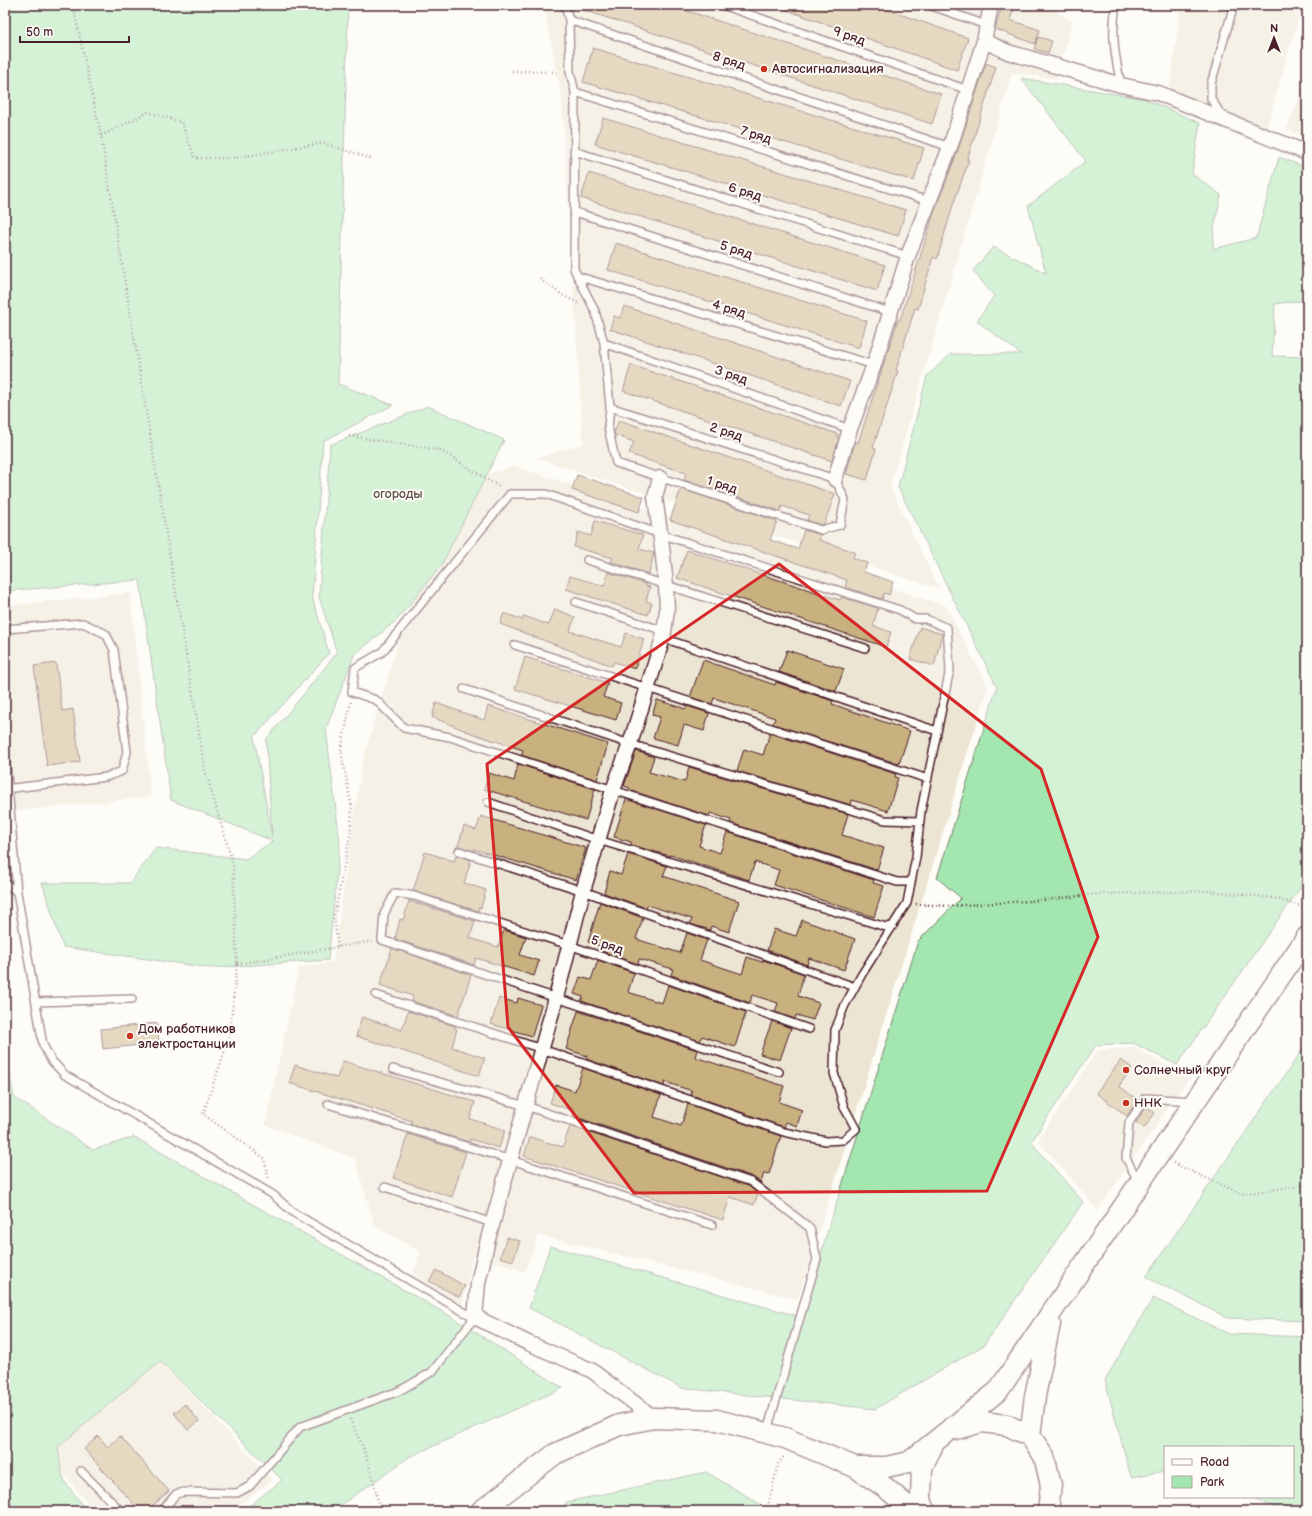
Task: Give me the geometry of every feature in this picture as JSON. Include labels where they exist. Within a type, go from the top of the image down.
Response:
[{"type":"main road","points":[[854,1467],[886,1467],[910,1462],[998,1391],[1307,937]]},
{"type":"main road","points":[[1030,1436],[1035,1396],[1054,1310]]},
{"type":"main road","points":[[481,1511],[555,1454],[619,1425],[654,1418],[717,1420],[793,1441],[854,1467],[886,1488],[913,1511]]},
{"type":"main road","points":[[950,1431],[982,1422],[1007,1425],[1030,1436],[1044,1456],[1051,1485],[1049,1511]]},
{"type":"main road","points":[[925,1511],[921,1499],[922,1468],[934,1443]]},
{"type":"street","points":[[834,479],[850,429],[874,365],[908,256],[950,147],[984,41],[991,5]]},
{"type":"street","points":[[984,41],[1008,52],[1121,85],[1158,93],[1307,153]]},
{"type":"street","points":[[654,1418],[591,1370],[528,1343],[475,1317],[482,1264],[492,1223],[556,998],[583,891],[613,790],[630,744],[648,687],[663,634],[667,611],[666,586],[655,497],[660,478]]},
{"type":"lane","points":[[565,5],[569,20],[570,72],[575,92],[574,269],[595,311],[604,343],[610,407]]},
{"type":"lane","name":"9 ряд","points":[[722,5],[968,90]]},
{"type":"lane","points":[[930,5],[986,25]]},
{"type":"lane","points":[[1116,5],[1113,22],[1114,54],[1121,85]]},
{"type":"lane","points":[[1226,121],[1217,110],[1211,99],[1211,84],[1234,5]]},
{"type":"lane","name":"8 ряд","points":[[569,20],[950,147]]},
{"type":"lane","name":"7 ряд","points":[[575,92],[929,201]]},
{"type":"lane","name":"6 ряд","points":[[574,152],[908,256]]},
{"type":"lane","name":"5 ряд","points":[[575,212],[890,312]]},
{"type":"lane","name":"4 ряд","points":[[577,276],[874,365]]},
{"type":"lane","name":"3 ряд","points":[[604,343],[850,429]]},
{"type":"lane","name":"1 ряд","points":[[610,407],[608,427],[616,463],[821,530],[840,525],[845,499],[834,479]]},
{"type":"lane","name":"2 ряд","points":[[610,407],[834,479]]},
{"type":"lane","points":[[376,995],[542,1049],[784,1132],[826,1141],[843,1140],[856,1129],[844,1107],[834,1073],[835,1030],[845,1005],[855,987],[907,903],[916,857],[920,821],[950,670],[947,628],[926,619],[915,619],[900,610],[660,534],[546,494],[510,494],[382,652],[355,668],[352,692],[376,700],[404,728],[450,737],[897,882],[911,882]]},
{"type":"lane","points":[[587,560],[866,648]]},
{"type":"lane","points":[[576,602],[937,731]]},
{"type":"lane","points":[[5,629],[83,623],[106,634],[114,650],[126,752],[122,771],[106,777],[7,789]]},
{"type":"lane","points":[[515,645],[928,779]]},
{"type":"lane","points":[[464,689],[630,744],[885,820],[920,821]]},
{"type":"lane","points":[[5,750],[7,789],[18,892],[43,1045],[50,1060],[64,1075],[272,1194],[294,1213],[475,1317],[432,1372],[398,1391],[300,1427],[250,1486],[237,1493],[184,1492],[176,1494],[162,1511]]},
{"type":"lane","points":[[488,802],[598,840],[886,927],[893,926]]},
{"type":"lane","points":[[459,851],[583,891],[855,987]]},
{"type":"lane","points":[[5,883],[18,892]]},
{"type":"lane","name":"5 ряд","points":[[382,940],[384,914],[395,893],[414,896],[569,945],[809,1028]]},
{"type":"lane","points":[[382,940],[778,1072]]},
{"type":"lane","points":[[36,1002],[132,999]]},
{"type":"lane","points":[[393,1069],[526,1106],[752,1182],[810,1228],[817,1259],[766,1433]]},
{"type":"lane","points":[[1140,1184],[1126,1158],[1129,1123],[1145,1098],[1196,1101]]},
{"type":"lane","points":[[328,1104],[511,1160],[712,1225]]},
{"type":"lane","points":[[385,1187],[492,1223]]},
{"type":"lane","points":[[81,1471],[121,1511]]},
{"type":"path","points":[[73,5],[101,136],[205,770],[233,864],[237,964],[228,1039],[203,1114],[264,1158],[272,1194]]},
{"type":"path","points":[[512,71],[570,72]]},
{"type":"path","points":[[101,136],[148,112],[182,122],[195,158],[233,158],[323,144],[373,160]]},
{"type":"path","points":[[540,279],[564,296],[595,311]]},
{"type":"path","points":[[349,436],[440,450],[510,494]]},
{"type":"path","points":[[338,947],[334,917],[350,836],[352,808],[341,750],[352,692]]},
{"type":"path","points":[[907,903],[947,906],[1043,900],[1098,894],[1209,891],[1274,898],[1307,908]]},
{"type":"path","points":[[237,964],[382,940]]},
{"type":"path","points":[[1158,1157],[1242,1194],[1307,1185]]},
{"type":"path","points":[[346,1410],[363,1447],[373,1478],[380,1511]]},
{"type":"path","points":[[767,1511],[778,1464],[793,1441]]},
{"type":"highlighted area","points":[[779,564],[1041,769],[1098,937],[987,1191],[634,1193],[508,1027],[487,764]]},
{"type":"shaded area","points":[[544,5],[1047,5],[1072,22],[1057,79],[1012,73],[890,487],[939,589],[536,458],[583,444],[562,101]]},
{"type":"shaded area","points":[[1158,5],[1298,5],[1302,7],[1266,129],[1169,90],[1180,13]]},
{"type":"shaded area","points":[[1307,80],[1307,137],[1286,129]]},
{"type":"shaded area","points":[[514,466],[946,606],[988,687],[798,1299],[538,1235],[525,1272],[473,1255],[462,1307],[413,1275],[420,1252],[375,1226],[355,1159],[265,1125],[299,968],[333,962],[362,763],[444,487]]},
{"type":"shaded area","points":[[130,593],[151,797],[5,812],[5,606]]},
{"type":"shaded area","points":[[1135,1048],[1189,1078],[1098,1210],[1038,1140],[1098,1050]]},
{"type":"shaded area","points":[[160,1361],[273,1480],[231,1511],[94,1511],[61,1470],[58,1447]]},
{"type":"green space","name":"огороды","points":[[5,5],[348,5],[338,384],[393,405],[323,441],[312,597],[329,653],[254,737],[272,836],[266,740],[337,653],[319,597],[330,445],[428,406],[504,440],[442,564],[397,620],[354,655],[326,729],[340,843],[328,960],[210,968],[63,947],[42,883],[130,883],[156,848],[246,859],[273,841],[171,800],[140,580],[5,591]]},
{"type":"green space","points":[[1021,78],[1145,99],[1200,123],[1192,174],[1221,195],[1214,228],[1213,249],[1256,238],[1279,157],[1307,168],[1307,300],[1275,304],[1272,356],[1307,357],[1307,878],[1177,1065],[1133,1043],[1096,1045],[1031,1142],[1083,1202],[984,1345],[875,1409],[682,1388],[529,1308],[550,1246],[801,1317],[918,941],[961,898],[937,878],[997,687],[898,487],[927,376],[951,354],[1021,354],[977,321],[994,296],[973,271],[993,247],[1046,273],[1028,206],[1086,161]]},
{"type":"green space","points":[[1307,1043],[1307,1321],[1228,1318],[1146,1277]]},
{"type":"green space","points":[[5,1054],[14,1097],[93,1150],[134,1137],[450,1316],[563,1388],[409,1457],[332,1511],[243,1511],[282,1480],[160,1361],[58,1447],[61,1470],[65,1482],[87,1511],[5,1511]]},
{"type":"green space","points":[[1153,1298],[1229,1334],[1307,1337],[1307,1511],[1283,1511],[1253,1498],[1294,1498],[1294,1446],[1164,1446],[1164,1471],[1131,1477],[1105,1380]]},
{"type":"green space","points":[[706,1472],[772,1511],[558,1511],[567,1502]]},
{"type":"building","points":[[574,5],[669,5],[941,94],[932,124],[574,7]]},
{"type":"building","points":[[778,5],[874,5],[968,38],[957,70],[778,7]]},
{"type":"building","points":[[1002,5],[1015,5],[1010,20],[1040,30],[1035,44],[995,29]]},
{"type":"building","points":[[1038,37],[1052,41],[1048,53],[1034,49]]},
{"type":"building","points":[[593,48],[924,148],[914,181],[583,82]]},
{"type":"building","points":[[986,63],[996,67],[967,160],[969,160],[954,202],[937,259],[933,257],[918,309],[915,308],[896,370],[898,371],[873,448],[876,449],[867,480],[846,474],[855,442],[858,443],[898,320],[900,320],[934,213],[958,150]]},
{"type":"building","points":[[603,118],[906,210],[898,236],[595,144]]},
{"type":"building","points":[[589,173],[885,265],[877,291],[581,198]]},
{"type":"building","points":[[616,243],[867,321],[859,348],[608,270]]},
{"type":"building","points":[[624,306],[850,381],[841,406],[610,329],[614,316],[620,318]]},
{"type":"building","points":[[631,365],[838,434],[837,437],[839,438],[832,461],[623,391]]},
{"type":"building","points":[[619,420],[835,494],[824,524],[821,525],[807,520],[809,515],[782,506],[780,511],[684,480],[686,473],[629,454],[634,442],[615,435],[614,433]]},
{"type":"building","points":[[577,475],[644,497],[639,512],[572,490]]},
{"type":"building","points":[[681,489],[777,521],[770,540],[798,549],[804,530],[821,535],[819,540],[855,552],[853,558],[867,563],[864,572],[893,582],[889,595],[884,593],[882,599],[845,587],[847,580],[670,520]]},
{"type":"building","points":[[595,521],[643,535],[639,549],[654,553],[649,574],[611,562],[613,558],[574,547],[578,532],[591,536]]},
{"type":"building","points":[[687,550],[840,600],[841,597],[878,608],[873,626],[891,632],[886,647],[677,578]]},
{"type":"building","points":[[608,572],[646,584],[646,586],[650,587],[646,601],[652,603],[648,615],[566,589],[570,576],[604,586]]},
{"type":"building","points":[[555,609],[575,617],[570,631],[621,647],[626,633],[644,639],[635,669],[614,662],[612,666],[500,624],[504,613],[523,620],[524,616],[549,625]]},
{"type":"building","points":[[920,627],[942,634],[934,666],[910,659]]},
{"type":"building","points":[[787,650],[844,669],[836,691],[779,672]]},
{"type":"building","points":[[525,657],[608,683],[603,697],[621,703],[616,720],[515,689]]},
{"type":"building","points":[[703,660],[775,685],[776,682],[833,701],[832,704],[910,731],[899,764],[773,724],[775,718],[714,698],[712,704],[690,697]]},
{"type":"building","points":[[56,663],[62,711],[73,709],[80,762],[47,766],[34,666]]},
{"type":"building","points":[[657,700],[686,709],[687,706],[709,713],[704,731],[684,725],[678,745],[653,738],[660,717],[652,715]]},
{"type":"building","points":[[436,703],[484,720],[488,706],[608,744],[597,780],[521,755],[523,750],[471,733],[432,717]]},
{"type":"building","points":[[770,733],[896,774],[895,777],[898,778],[888,811],[852,800],[851,805],[737,771],[744,749],[763,755]]},
{"type":"building","points":[[636,751],[654,757],[649,772],[685,782],[689,767],[848,814],[842,835],[884,848],[877,870],[730,823],[731,820],[710,813],[709,816],[629,790],[630,788],[624,786]]},
{"type":"building","points":[[518,764],[595,789],[586,820],[484,789],[489,773],[514,781]]},
{"type":"building","points":[[626,799],[706,825],[699,846],[720,853],[727,832],[874,880],[873,883],[884,886],[874,917],[774,885],[779,870],[755,862],[749,880],[670,855],[631,845],[631,842],[614,837]]},
{"type":"building","points":[[481,816],[586,848],[576,880],[474,849],[474,851],[458,846],[464,826],[476,830]]},
{"type":"building","points":[[425,852],[454,861],[456,855],[471,860],[464,883],[486,890],[481,908],[479,907],[478,911],[413,891]]},
{"type":"building","points":[[628,854],[667,866],[663,876],[739,901],[729,932],[711,926],[710,930],[690,924],[692,919],[647,905],[646,908],[604,893],[610,871],[621,875]]},
{"type":"building","points":[[409,901],[475,921],[470,938],[498,947],[504,930],[526,937],[520,955],[539,961],[534,976],[476,958],[474,965],[395,939],[400,919],[403,920]]},
{"type":"building","points":[[600,902],[643,918],[636,939],[680,953],[687,933],[707,940],[700,960],[742,974],[747,957],[762,962],[763,960],[804,974],[798,996],[819,1003],[813,1020],[796,1015],[795,1019],[775,1012],[778,1003],[752,995],[750,1003],[671,975],[673,969],[639,959],[638,964],[601,951],[602,947],[588,942]]},
{"type":"building","points":[[802,920],[855,939],[844,970],[809,958],[807,965],[767,950],[774,929],[796,936]]},
{"type":"building","points":[[392,948],[471,975],[458,1016],[412,1001],[413,996],[380,985]]},
{"type":"building","points":[[598,960],[634,973],[628,992],[662,1003],[668,985],[746,1012],[735,1047],[702,1036],[700,1041],[581,1001],[583,997],[574,994],[580,977],[591,980]]},
{"type":"building","points":[[499,998],[517,1003],[518,998],[541,1005],[532,1036],[491,1024]]},
{"type":"building","points":[[408,1011],[455,1026],[454,1028],[457,1029],[452,1047],[485,1058],[479,1076],[356,1036],[362,1017],[402,1030]]},
{"type":"building","points":[[578,1011],[697,1050],[695,1057],[784,1086],[779,1102],[802,1110],[797,1126],[786,1122],[784,1127],[691,1095],[692,1091],[665,1082],[664,1086],[586,1059],[587,1056],[566,1049]]},
{"type":"building","points":[[772,1021],[791,1028],[780,1060],[760,1054]]},
{"type":"building","name":"Дом работников электростанции","points":[[157,1023],[159,1043],[103,1049],[101,1029]]},
{"type":"building","name":"ННК","points":[[1121,1060],[1132,1068],[1119,1086],[1138,1100],[1127,1116],[1096,1093]]},
{"type":"building","points":[[343,1061],[475,1102],[470,1119],[505,1130],[499,1148],[470,1139],[469,1142],[411,1124],[412,1121],[289,1083],[295,1065],[337,1078]]},
{"type":"building","points":[[583,1068],[661,1095],[654,1117],[681,1126],[688,1104],[781,1136],[769,1174],[764,1173],[761,1183],[753,1177],[573,1116],[574,1111],[550,1103],[556,1085],[575,1091]]},
{"type":"building","points":[[1146,1106],[1155,1113],[1144,1128],[1136,1122]]},
{"type":"building","points":[[570,1126],[749,1186],[758,1194],[754,1205],[730,1197],[723,1220],[524,1156],[530,1137],[563,1147]]},
{"type":"building","points":[[408,1134],[466,1152],[452,1197],[393,1178]]},
{"type":"building","points":[[507,1237],[520,1241],[513,1261],[500,1257]]},
{"type":"building","points":[[436,1270],[465,1286],[459,1297],[429,1281]]},
{"type":"building","points":[[185,1404],[199,1421],[188,1430],[174,1413]]},
{"type":"building","points":[[98,1436],[108,1447],[120,1436],[169,1491],[147,1511],[140,1511],[84,1449]]},
{"type":"place","name":"Автосигнализация","points":[[764,69]]},
{"type":"place","name":"Дом работников электростанции","points":[[130,1036]]},
{"type":"place","name":"Солнечный круг","points":[[1126,1070]]},
{"type":"place","name":"ННК","points":[[1126,1103]]}]
